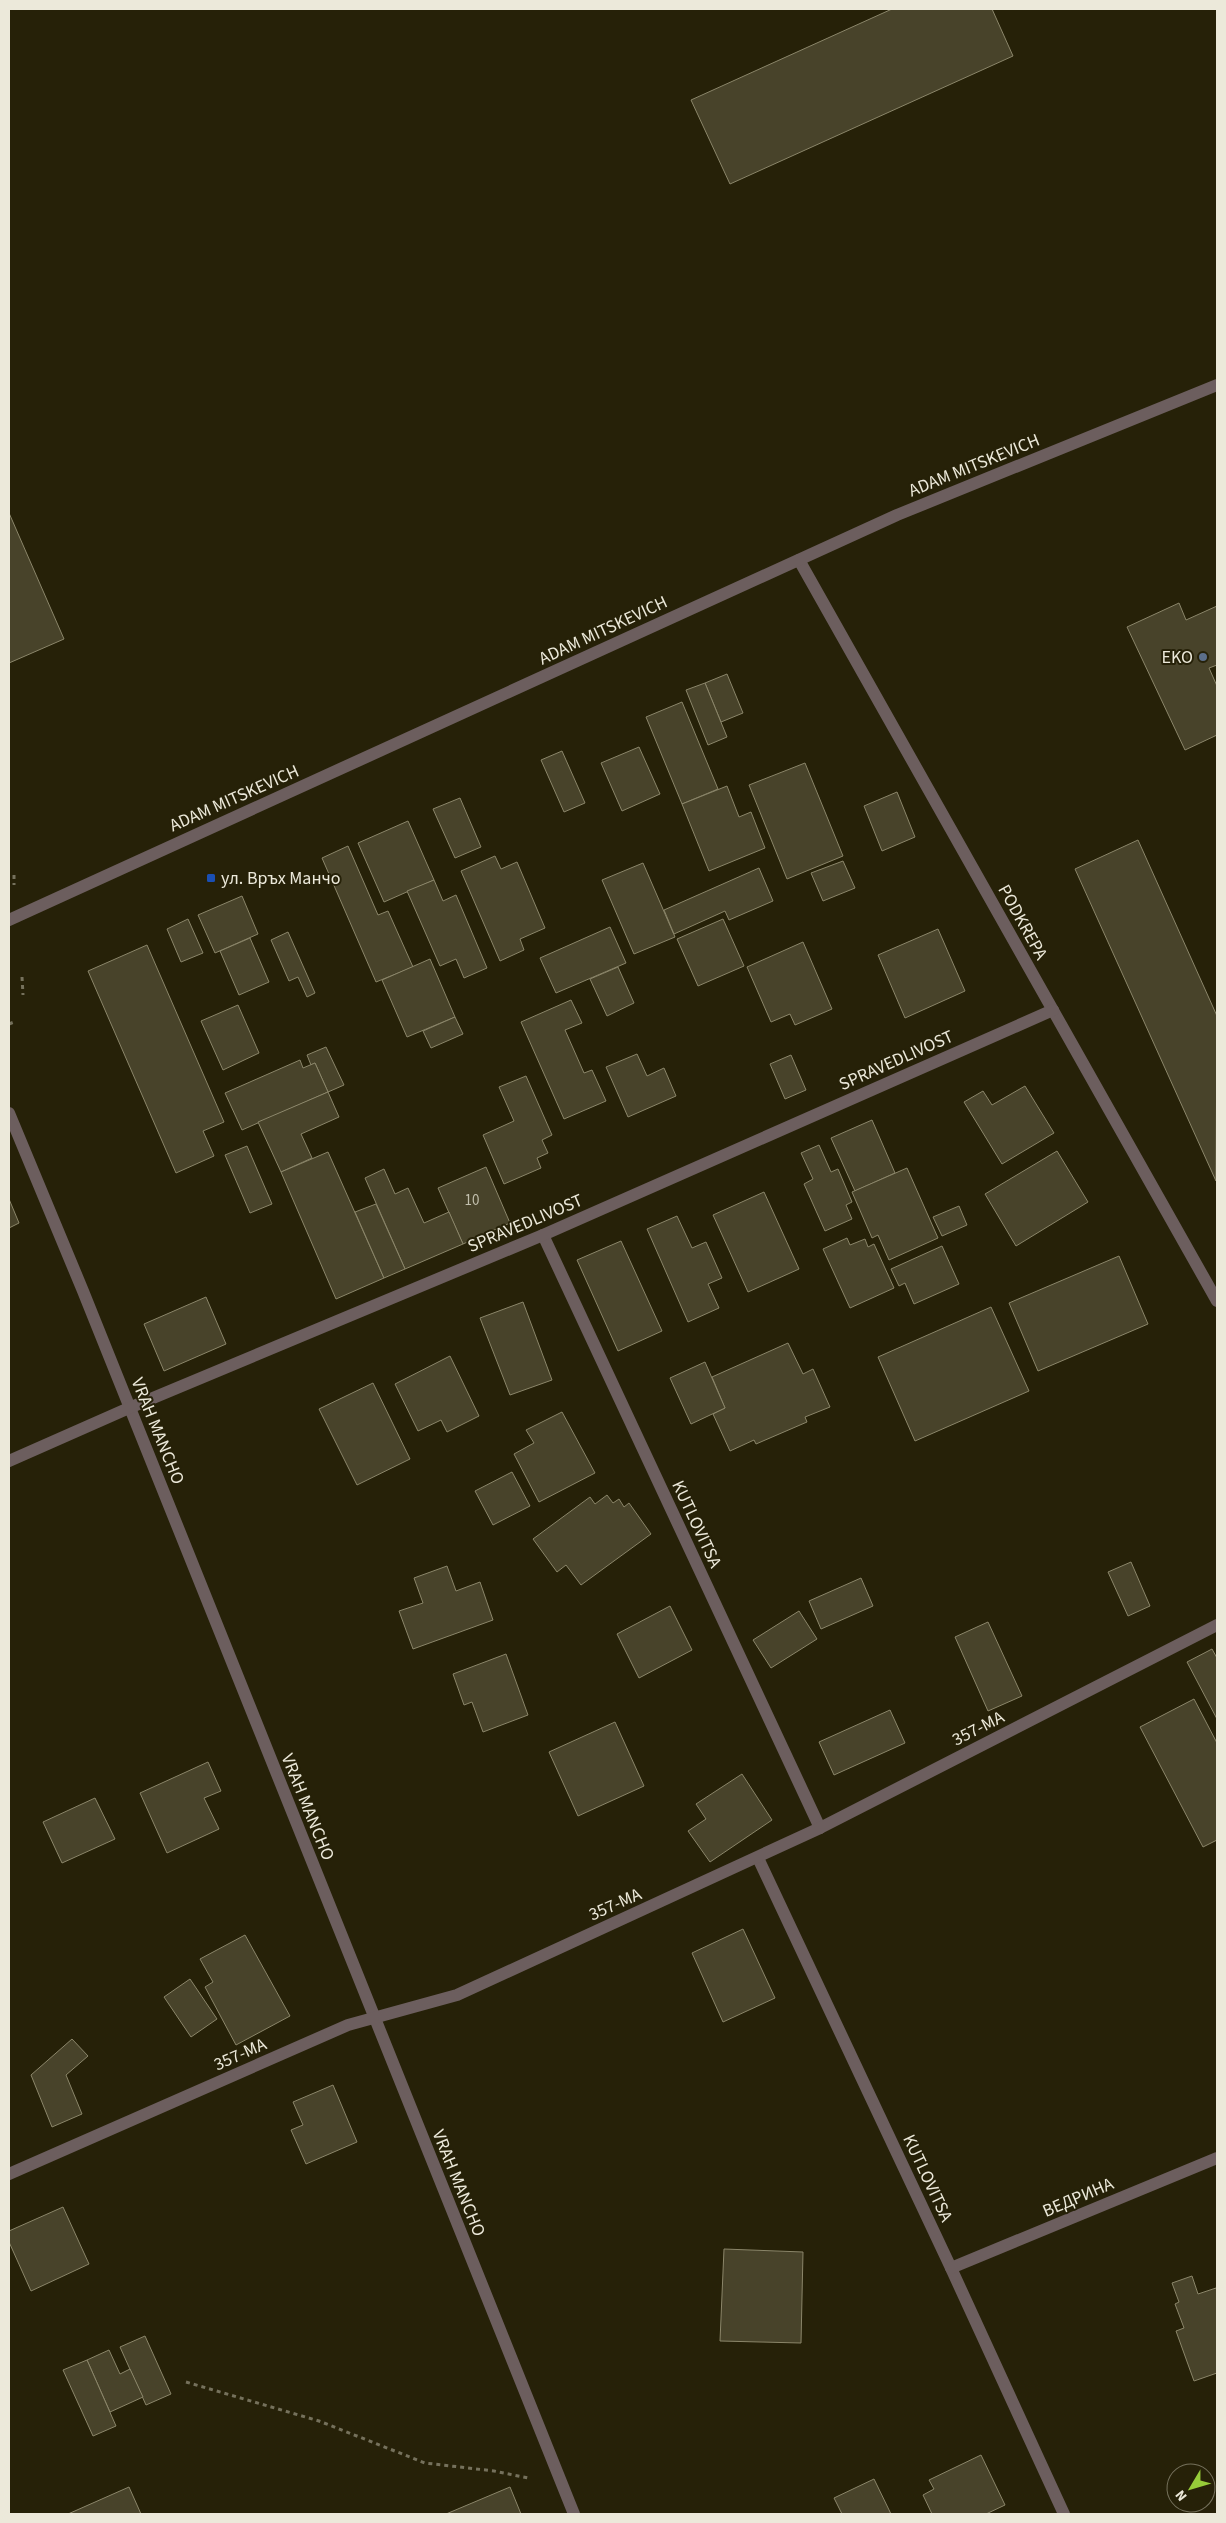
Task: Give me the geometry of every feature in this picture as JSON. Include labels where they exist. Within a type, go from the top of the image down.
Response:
[{"type":"street","name":"ADAM MITSKEVICH","points":[[9,920],[898,515],[1217,385]]},
{"type":"street","name":"PODKREPA","points":[[799,560],[1217,1301]]},
{"type":"street","name":"SPRAVEDLIVOST","points":[[9,1461],[129,1408],[543,1235],[1053,1010]]},
{"type":"street","name":"VRAH MANCHO","points":[[9,1114],[574,2514]]},
{"type":"street","name":"KUTLOVITSA","points":[[543,1235],[820,1828]]},
{"type":"street","name":"357-МА","points":[[9,2174],[348,2025],[457,1995],[820,1828],[1217,1625]]},
{"type":"street","name":"KUTLOVITSA","points":[[758,1858],[951,2268],[1064,2514]]},
{"type":"street","name":"ВЕДРИНА","points":[[951,2268],[1217,2158]]},
{"type":"path","points":[[22,977],[23,995]]},
{"type":"path","points":[[9,1024],[14,1022]]},
{"type":"path","points":[[186,2382],[318,2421],[426,2463],[494,2471],[563,2486]]},
{"type":"building","points":[[892,9],[992,9],[1013,56],[730,184],[691,100]]},
{"type":"building","points":[[9,513],[64,639],[9,663]]},
{"type":"building","points":[[1179,603],[1186,620],[1217,606],[1217,665],[1209,668],[1217,686],[1217,735],[1185,750],[1127,627]]},
{"type":"building","points":[[727,674],[743,713],[721,722],[705,683]]},
{"type":"building","points":[[705,683],[727,737],[708,745],[686,690]]},
{"type":"building","points":[[682,702],[718,789],[682,804],[646,717]]},
{"type":"building","points":[[639,747],[660,794],[622,811],[601,763]]},
{"type":"building","points":[[562,751],[585,803],[564,812],[541,760]]},
{"type":"building","points":[[805,763],[843,856],[787,879],[749,785]]},
{"type":"building","points":[[727,786],[739,817],[751,812],[765,848],[709,871],[682,804]]},
{"type":"building","points":[[897,792],[915,837],[882,851],[864,806]]},
{"type":"building","points":[[460,798],[481,847],[455,858],[433,809]]},
{"type":"building","points":[[408,821],[434,880],[384,902],[358,843]]},
{"type":"building","points":[[1138,840],[1217,1016],[1216,1181],[1075,869]]},
{"type":"building","points":[[348,846],[378,915],[388,911],[413,967],[376,982],[322,858]]},
{"type":"building","points":[[495,856],[501,869],[517,862],[545,928],[520,939],[524,950],[500,961],[461,871]]},
{"type":"building","points":[[843,861],[855,888],[823,901],[811,873]]},
{"type":"building","points":[[643,863],[675,937],[634,954],[602,880]]},
{"type":"building","points":[[759,868],[773,901],[729,920],[725,911],[674,934],[664,910]]},
{"type":"building","points":[[434,880],[443,901],[456,895],[487,968],[464,978],[456,959],[440,966],[407,891]]},
{"type":"building","points":[[242,896],[258,934],[215,953],[198,915]]},
{"type":"building","points":[[188,919],[203,953],[181,962],[167,929]]},
{"type":"building","points":[[723,919],[744,966],[698,986],[677,939]]},
{"type":"building","points":[[610,927],[626,963],[556,993],[540,958]]},
{"type":"building","points":[[938,929],[965,991],[905,1018],[878,955]]},
{"type":"building","points":[[288,932],[315,993],[307,997],[298,977],[289,981],[271,940]]},
{"type":"building","points":[[250,938],[269,982],[239,995],[220,951]]},
{"type":"building","points":[[803,942],[832,1009],[795,1025],[790,1014],[771,1022],[747,967]]},
{"type":"building","points":[[147,945],[224,1122],[203,1131],[214,1156],[176,1173],[88,971]]},
{"type":"building","points":[[430,959],[455,1017],[407,1037],[382,980]]},
{"type":"building","points":[[618,967],[634,1003],[607,1016],[590,979]]},
{"type":"building","points":[[571,1000],[582,1023],[565,1030],[584,1073],[592,1070],[606,1101],[564,1119],[521,1022]]},
{"type":"building","points":[[238,1005],[259,1053],[223,1070],[201,1021]]},
{"type":"building","points":[[455,1017],[463,1034],[431,1048],[423,1031]]},
{"type":"building","points":[[326,1047],[344,1085],[328,1092],[315,1063],[311,1065],[307,1055]]},
{"type":"building","points":[[637,1054],[647,1076],[664,1068],[676,1096],[628,1117],[606,1067]]},
{"type":"building","points":[[791,1055],[806,1090],[785,1099],[770,1064]]},
{"type":"building","points":[[300,1060],[303,1068],[315,1063],[328,1092],[242,1130],[225,1093]]},
{"type":"building","points":[[526,1076],[552,1135],[542,1140],[548,1153],[537,1158],[541,1168],[504,1184],[483,1135],[514,1121],[499,1087]]},
{"type":"building","points":[[1025,1086],[1054,1133],[1002,1164],[964,1102],[983,1091],[992,1105]]},
{"type":"building","points":[[328,1092],[339,1117],[301,1134],[312,1158],[281,1172],[258,1122]]},
{"type":"building","points":[[872,1120],[895,1173],[855,1191],[831,1138]]},
{"type":"building","points":[[819,1145],[831,1172],[838,1169],[852,1202],[846,1205],[852,1219],[825,1231],[804,1184],[813,1179],[801,1153]]},
{"type":"building","points":[[247,1146],[272,1204],[250,1213],[225,1155]]},
{"type":"building","points":[[1057,1151],[1088,1202],[1016,1246],[985,1194]]},
{"type":"building","points":[[328,1152],[384,1278],[336,1299],[281,1172]]},
{"type":"building","points":[[486,1167],[510,1223],[463,1244],[438,1188]]},
{"type":"building","points":[[907,1168],[938,1238],[889,1260],[878,1235],[872,1238],[852,1192]]},
{"type":"building","points":[[384,1169],[395,1194],[408,1188],[424,1223],[449,1212],[463,1244],[405,1269],[365,1178]]},
{"type":"building","points":[[764,1192],[799,1269],[748,1292],[713,1215]]},
{"type":"building","points":[[9,1199],[19,1223],[9,1228]]},
{"type":"building","points":[[376,1204],[405,1269],[384,1278],[355,1212]]},
{"type":"building","points":[[959,1206],[967,1225],[942,1236],[933,1217]]},
{"type":"building","points":[[677,1216],[692,1248],[706,1242],[722,1278],[708,1284],[719,1308],[688,1322],[647,1229]]},
{"type":"building","points":[[847,1238],[850,1245],[865,1239],[868,1247],[874,1244],[894,1288],[850,1308],[823,1249]]},
{"type":"building","points":[[621,1241],[662,1331],[618,1351],[577,1260]]},
{"type":"building","points":[[942,1246],[959,1284],[914,1304],[905,1283],[899,1286],[891,1269]]},
{"type":"building","points":[[1119,1256],[1148,1324],[1038,1371],[1009,1303]]},
{"type":"building","points":[[206,1297],[226,1344],[164,1371],[144,1324]]},
{"type":"building","points":[[523,1302],[552,1380],[510,1395],[480,1318]]},
{"type":"building","points":[[991,1307],[1029,1391],[915,1441],[878,1357]]},
{"type":"building","points":[[788,1343],[803,1374],[813,1369],[830,1407],[805,1417],[807,1422],[756,1444],[754,1440],[730,1451],[713,1414],[725,1408],[712,1377]]},
{"type":"building","points":[[450,1356],[479,1416],[447,1432],[441,1420],[418,1431],[395,1384]]},
{"type":"building","points":[[705,1362],[725,1408],[691,1424],[670,1378]]},
{"type":"building","points":[[373,1383],[410,1459],[357,1485],[319,1409]]},
{"type":"building","points":[[562,1412],[595,1473],[539,1502],[514,1454],[534,1443],[526,1430]]},
{"type":"building","points":[[512,1472],[530,1506],[493,1525],[475,1491]]},
{"type":"building","points":[[607,1495],[613,1503],[619,1499],[624,1507],[629,1503],[651,1534],[581,1585],[566,1565],[557,1572],[533,1539],[590,1497],[595,1504]]},
{"type":"building","points":[[1131,1562],[1150,1606],[1128,1616],[1108,1572]]},
{"type":"building","points":[[447,1566],[456,1591],[480,1582],[493,1620],[413,1649],[399,1611],[423,1603],[414,1578]]},
{"type":"building","points":[[861,1578],[873,1606],[821,1629],[809,1601]]},
{"type":"building","points":[[670,1606],[692,1650],[639,1678],[617,1634]]},
{"type":"building","points":[[799,1611],[817,1639],[771,1668],[753,1640]]},
{"type":"building","points":[[988,1622],[1022,1696],[988,1711],[955,1637]]},
{"type":"building","points":[[1212,1649],[1217,1658],[1217,1719],[1187,1662]]},
{"type":"building","points":[[506,1654],[528,1715],[483,1732],[472,1702],[464,1705],[453,1674]]},
{"type":"building","points":[[1194,1699],[1217,1743],[1217,1840],[1203,1847],[1140,1727]]},
{"type":"building","points":[[890,1710],[905,1743],[834,1775],[819,1742]]},
{"type":"building","points":[[615,1722],[644,1786],[578,1816],[549,1752]]},
{"type":"building","points":[[208,1762],[221,1791],[204,1798],[219,1829],[167,1853],[140,1793]]},
{"type":"building","points":[[742,1774],[772,1820],[710,1862],[688,1831],[706,1819],[696,1804]]},
{"type":"building","points":[[95,1798],[115,1839],[62,1863],[43,1822]]},
{"type":"building","points":[[743,1929],[775,1998],[723,2022],[692,1953]]},
{"type":"building","points":[[245,1935],[290,2016],[236,2045],[205,1987],[213,1982],[200,1959]]},
{"type":"building","points":[[190,1979],[217,2019],[191,2037],[164,1997]]},
{"type":"building","points":[[72,2039],[88,2056],[66,2075],[82,2114],[52,2127],[31,2075]]},
{"type":"building","points":[[333,2085],[357,2142],[306,2164],[291,2130],[303,2125],[293,2102]]},
{"type":"building","points":[[63,2207],[89,2264],[31,2291],[9,2242],[9,2231]]},
{"type":"building","points":[[724,2249],[803,2252],[801,2343],[720,2341]]},
{"type":"building","points":[[1192,2276],[1198,2294],[1216,2288],[1217,2291],[1217,2373],[1194,2381],[1176,2331],[1184,2328],[1175,2304],[1179,2302],[1172,2283]]},
{"type":"building","points":[[145,2336],[171,2394],[146,2405],[120,2347]]},
{"type":"building","points":[[109,2350],[120,2374],[130,2369],[143,2397],[110,2412],[87,2360]]},
{"type":"building","points":[[87,2360],[116,2426],[93,2436],[63,2370]]},
{"type":"building","points":[[981,2455],[1005,2505],[986,2514],[932,2514],[923,2495],[934,2489],[929,2480]]},
{"type":"building","points":[[874,2479],[891,2514],[842,2514],[834,2498]]},
{"type":"building","points":[[129,2487],[141,2514],[68,2514]]},
{"type":"building","points":[[510,2487],[521,2514],[446,2514]]},
{"type":"place","name":"EKO","points":[[1203,657]]},
{"type":"place","name":"ул. Връх Манчо","points":[[211,878]]}]
